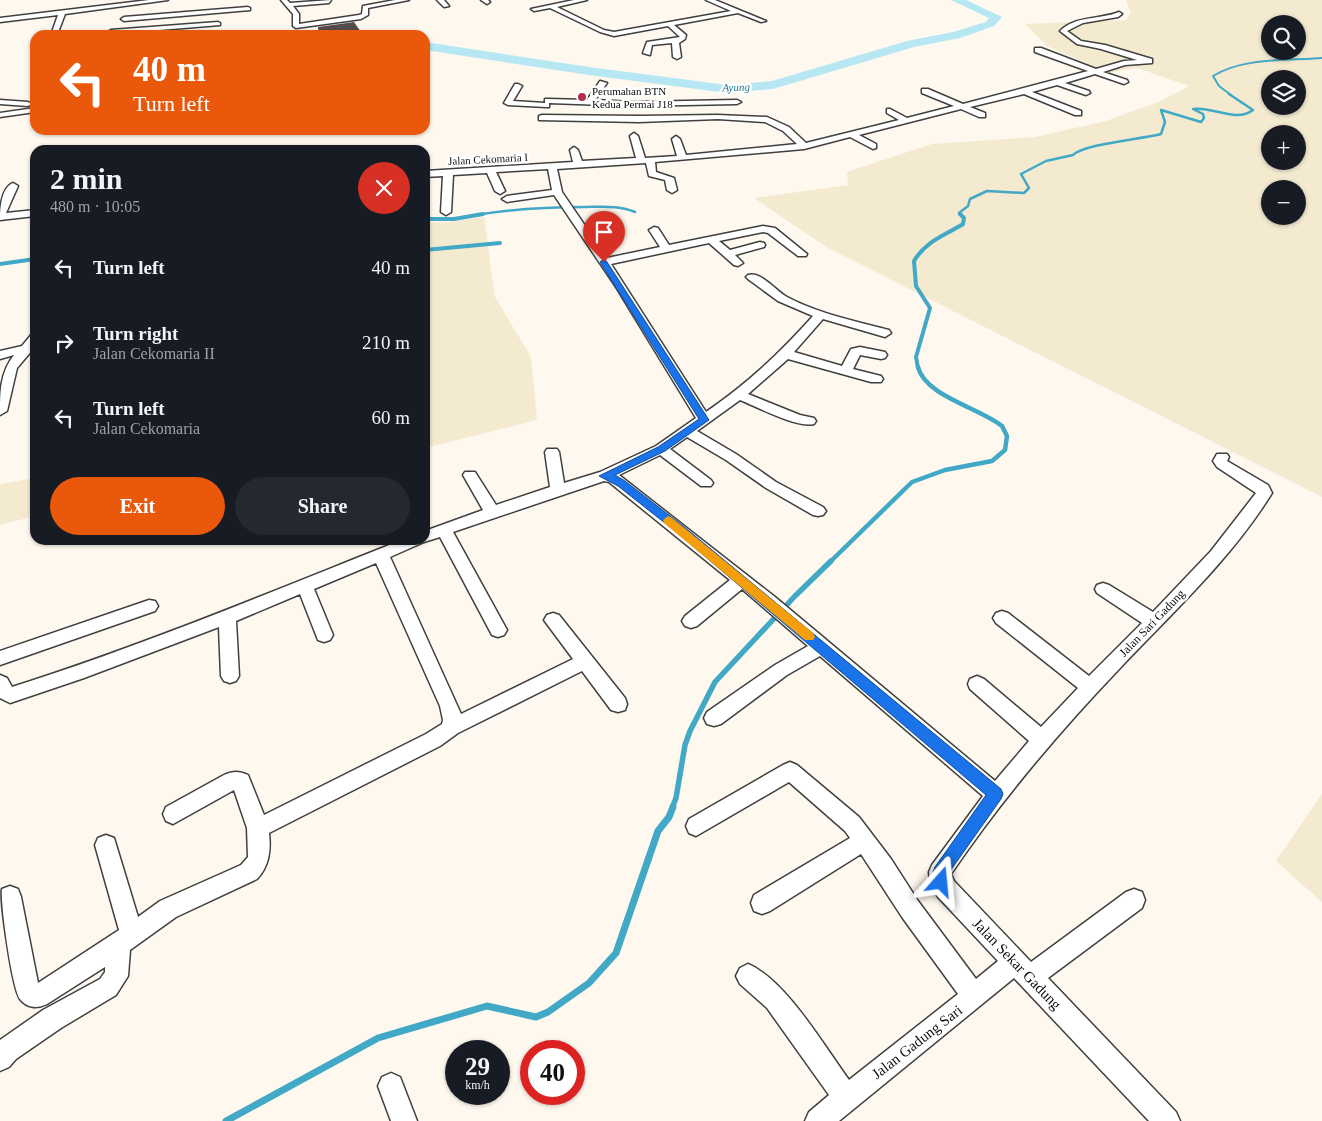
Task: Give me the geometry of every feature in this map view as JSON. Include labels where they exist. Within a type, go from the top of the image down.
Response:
[{"type":"street","points":[[0,20],[165,0]]},
{"type":"street","points":[[296,26],[361,17],[364,15],[362,6],[401,0]]},
{"type":"street","points":[[440,0],[446,6]]},
{"type":"street","points":[[534,9],[584,0]]},
{"type":"street","points":[[709,0],[763,21]]},
{"type":"street","points":[[286,2],[313,3],[329,1]]},
{"type":"street","points":[[286,2],[296,14],[294,30]]},
{"type":"street","points":[[313,3],[316,10]]},
{"type":"street","points":[[133,4],[137,18]]},
{"type":"street","points":[[550,6],[611,34],[740,11]]},
{"type":"street","points":[[79,21],[82,9]]},
{"type":"street","points":[[124,19],[210,10],[248,9]]},
{"type":"street","points":[[210,10],[218,24],[219,30]]},
{"type":"street","points":[[56,30],[63,11]]},
{"type":"street","name":"Jalan Cekomaria I","points":[[430,174],[682,158],[713,152],[804,146],[852,135],[1124,64],[1149,61],[1102,47],[1079,43],[1063,31],[1068,26],[1081,21],[1119,14]]},
{"type":"street","points":[[162,30],[218,24]]},
{"type":"street","points":[[647,54],[650,43],[676,41],[683,38],[683,35],[669,24]]},
{"type":"street","points":[[676,41],[677,57]]},
{"type":"street","points":[[1038,50],[1124,82]]},
{"type":"street","points":[[589,103],[602,83]]},
{"type":"street","points":[[1057,83],[1086,93]]},
{"type":"street","points":[[518,86],[508,103],[633,104],[737,102]]},
{"type":"street","points":[[540,130],[542,118],[552,90]]},
{"type":"street","points":[[926,91],[982,115]]},
{"type":"street","points":[[1024,91],[1078,113]]},
{"type":"street","points":[[594,93],[603,94]]},
{"type":"street","points":[[650,94],[699,96],[702,103]]},
{"type":"street","points":[[0,102],[30,104]]},
{"type":"street","points":[[0,115],[30,111]]},
{"type":"street","points":[[890,111],[908,121]]},
{"type":"street","points":[[542,118],[718,117],[767,120],[786,129],[804,146]]},
{"type":"street","points":[[569,129],[571,118]]},
{"type":"street","points":[[599,130],[603,118]]},
{"type":"street","points":[[852,135],[874,146]]},
{"type":"street","points":[[634,136],[652,174],[669,178],[672,190]]},
{"type":"street","points":[[676,139],[682,158]]},
{"type":"street","points":[[574,150],[578,165]]},
{"type":"street","points":[[552,167],[560,196],[570,213],[604,262],[704,420]]},
{"type":"street","points":[[492,171],[503,195],[560,196]]},
{"type":"street","points":[[446,212],[448,172]]},
{"type":"street","points":[[13,186],[0,216],[30,213]]},
{"type":"street","points":[[654,230],[666,249]]},
{"type":"street","points":[[604,262],[769,230],[802,254]]},
{"type":"street","points":[[710,240],[738,263]]},
{"type":"street","points":[[728,254],[760,245]]},
{"type":"street","points":[[752,277],[782,299],[820,315],[884,333]]},
{"type":"street","points":[[430,535],[492,512],[604,476],[661,449],[739,395],[786,354],[820,315]]},
{"type":"street","points":[[0,355],[30,348]]},
{"type":"street","points":[[0,411],[3,390],[12,367],[30,348]]},
{"type":"street","points":[[846,370],[855,352],[860,351],[881,355]]},
{"type":"street","points":[[786,354],[876,379]]},
{"type":"street","points":[[739,395],[796,418],[809,421]]},
{"type":"street","points":[[687,431],[730,457],[771,486],[818,512]]},
{"type":"street","points":[[661,449],[706,483]]},
{"type":"street","points":[[552,452],[558,491]]},
{"type":"street","name":"Jalan Sari Gadung","points":[[996,794],[1041,739],[1222,549],[1254,509],[1264,494],[1261,487],[1222,464],[1220,461],[1222,457]]},
{"type":"street","points":[[470,475],[492,512]]},
{"type":"street","points":[[604,476],[614,478],[622,483],[742,580],[996,794]]},
{"type":"street","points":[[444,530],[498,630]]},
{"type":"street","points":[[3,692],[78,674],[227,618],[404,545]]},
{"type":"street","points":[[380,554],[449,706],[454,721],[452,727]]},
{"type":"street","points":[[691,621],[742,580]]},
{"type":"street","points":[[305,587],[324,635]]},
{"type":"street","points":[[1103,589],[1154,621]]},
{"type":"street","points":[[0,658],[149,606]]},
{"type":"street","points":[[227,618],[230,676]]},
{"type":"street","points":[[1002,618],[1090,687]]},
{"type":"street","points":[[553,620],[618,704]]},
{"type":"street","points":[[714,718],[781,670],[821,647]]},
{"type":"street","points":[[258,828],[584,661]]},
{"type":"street","points":[[977,684],[1041,739]]},
{"type":"street","points":[[696,826],[790,771],[852,824],[865,840],[910,909],[974,996]]},
{"type":"street","points":[[10,897],[26,984],[28,990],[35,996],[39,996],[168,909],[249,872],[258,862],[260,856],[258,828],[241,781],[231,781],[174,814]]},
{"type":"street","name":"Jalan Sekar Gadung","points":[[996,794],[940,872],[940,877],[946,889],[1168,1121]]},
{"type":"street","points":[[762,903],[865,840]]},
{"type":"street","points":[[0,1058],[7,1050],[52,1020],[108,987],[116,976],[126,939],[106,845]]},
{"type":"street","name":"Jalan Gadung Sari","points":[[818,1121],[974,996],[1023,969],[1134,900]]},
{"type":"street","points":[[748,976],[776,999],[846,1097]]},
{"type":"street","points":[[391,1086],[404,1121]]},
{"type":"shaded area","points":[[1126,0],[1322,0],[1322,497],[828,248],[754,198],[848,185],[847,172],[932,144],[1035,137],[1106,121],[1161,101],[1189,86],[1137,68],[1108,73],[1047,46],[1025,24],[1126,20],[1131,13]]},
{"type":"shaded area","points":[[484,217],[495,297],[531,357],[537,420],[430,447],[430,223]]},
{"type":"shaded area","points":[[30,479],[30,517],[0,525],[0,484]]},
{"type":"shaded area","points":[[1322,794],[1322,902],[1276,861]]},
{"type":"building","points":[[354,22],[360,30],[318,30],[318,27]]},
{"type":"waterway","name":"Ayung","points":[[430,47],[589,71],[727,89],[773,85],[911,44],[956,35],[990,24],[996,17],[957,0]]},
{"type":"waterway","points":[[1231,95],[1219,86],[1213,76],[1225,70],[1252,63],[1322,58]]},
{"type":"waterway","points":[[918,368],[916,357],[930,308],[916,286],[914,261],[924,248],[963,224],[964,218],[959,213],[968,206],[970,199],[987,191],[1024,193],[1029,188],[1021,174],[1046,161],[1073,155],[1079,151],[1101,145],[1161,134],[1165,122],[1161,110],[1201,122],[1204,118],[1203,114],[1193,109],[1232,115],[1246,114],[1253,110],[1229,94]]},
{"type":"waterway","points":[[480,214],[571,207],[617,207],[635,212]]},
{"type":"waterway","points":[[430,219],[454,219],[480,214]]},
{"type":"waterway","points":[[476,215],[480,214]]},
{"type":"waterway","points":[[430,250],[500,243]]},
{"type":"waterway","points":[[0,264],[30,260]]},
{"type":"waterway","points":[[830,562],[912,482],[945,470],[992,461],[1005,450],[1007,436],[1002,426],[942,394],[931,386],[923,377],[918,367]]},
{"type":"waterway","points":[[672,808],[676,798],[685,745],[690,731],[715,682],[795,596],[831,561]]},
{"type":"waterway","points":[[226,1121],[378,1038],[487,1006],[536,1017],[548,1012],[589,983],[616,953],[658,831],[669,817],[673,807]]},
{"type":"slow traffic","points":[[668,520],[809,637]]},
{"type":"place","name":"Perumahan BTN Kedua Permai J18","points":[[582,97]]},
{"type":"route","points":[[604,262],[704,420],[661,449],[604,476],[614,478],[622,483],[679,528],[996,794],[984,808],[940,872],[941,882]]}]
